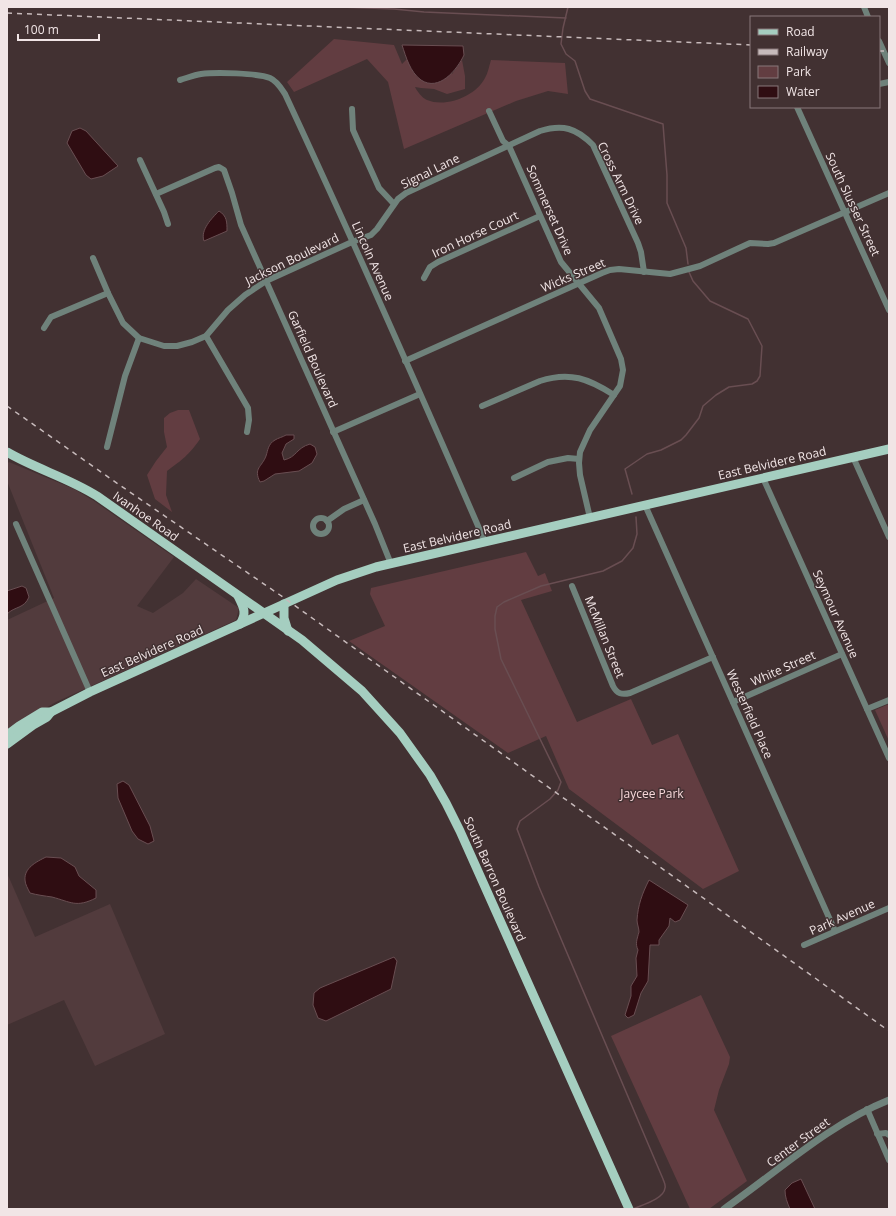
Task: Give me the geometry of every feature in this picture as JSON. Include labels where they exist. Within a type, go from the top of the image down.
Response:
[{"type":"main road","name":"East Belvidere Road","points":[[7,744],[51,712],[90,692],[337,580],[376,567],[889,448]]},
{"type":"main road","name":"Ivanhoe Road","points":[[7,452],[90,491],[263,614]]},
{"type":"main road","points":[[238,595],[244,609],[243,618],[240,624]]},
{"type":"main road","points":[[284,604],[284,618],[288,631]]},
{"type":"main road","name":"South Barron Boulevard","points":[[263,614],[302,640],[362,691],[400,734],[430,775],[460,831],[627,1206]]},
{"type":"main road","name":"East Belvidere Road","points":[[7,735],[42,712],[51,712]]},
{"type":"street","points":[[880,43],[889,64]]},
{"type":"street","name":"Lincoln Avenue","points":[[180,80],[212,73],[260,75],[271,78],[279,85],[285,94],[336,202],[352,242],[485,542]]},
{"type":"street","name":"South Slusser Street","points":[[797,108],[889,310]]},
{"type":"street","points":[[352,109],[353,130],[379,188],[394,204]]},
{"type":"street","name":"Sommerset Drive","points":[[489,111],[503,141],[509,146],[561,262],[598,308],[621,359],[623,370],[620,386],[590,430],[580,452],[580,475],[590,518]]},
{"type":"street","name":"Cross Arm Drive","points":[[509,146],[540,131],[558,127],[573,130],[586,138],[593,145],[597,153],[638,243],[644,272]]},
{"type":"street","name":"Signal Lane","points":[[352,242],[371,235],[398,199],[414,188],[509,146]]},
{"type":"street","points":[[140,160],[168,224]]},
{"type":"street","name":"Garfield Boulevard","points":[[156,194],[215,168],[222,168],[226,174],[241,225],[364,500],[391,564]]},
{"type":"street","name":"Wicks Street","points":[[405,361],[610,270],[670,274],[700,266],[750,244],[774,243],[889,193]]},
{"type":"street","name":"Iron Horse Court","points":[[424,278],[430,267],[438,262],[540,216]]},
{"type":"street","name":"Jackson Boulevard","points":[[93,258],[123,323],[139,338],[164,346],[177,346],[206,336],[228,310],[245,295],[266,281],[352,242]]},
{"type":"street","points":[[44,328],[51,317],[108,292]]},
{"type":"street","points":[[206,336],[248,408],[249,420],[247,432]]},
{"type":"street","points":[[107,447],[125,376],[139,338]]},
{"type":"street","points":[[482,406],[540,381],[560,376],[587,380],[597,384],[614,395]]},
{"type":"street","points":[[333,432],[420,394]]},
{"type":"street","points":[[853,457],[889,537]]},
{"type":"street","points":[[514,478],[548,462],[568,458],[579,459]]},
{"type":"street","name":"Seymour Avenue","points":[[763,478],[889,758]]},
{"type":"street","points":[[327,521],[344,509],[364,500]]},
{"type":"street","name":"Westerfield Place","points":[[645,505],[836,931]]},
{"type":"street","points":[[16,524],[90,692]]},
{"type":"street","name":"McMillan Street","points":[[572,586],[615,691],[620,693],[630,693],[713,656]]},
{"type":"street","name":"White Street","points":[[733,702],[842,654]]},
{"type":"street","points":[[867,709],[889,700]]},
{"type":"street","name":"Park Avenue","points":[[804,945],[889,908]]},
{"type":"street","name":"Center Street","points":[[729,1208],[844,1121],[866,1109],[889,1100]]},
{"type":"street","points":[[866,1109],[889,1160]]},
{"type":"street","points":[[877,1134],[886,1133],[889,1135]]},
{"type":"shaded area","points":[[9,462],[74,489],[94,501],[174,557],[137,606],[153,613],[183,593],[196,579],[239,608],[236,620],[56,702],[7,731],[7,620],[54,598],[7,481],[7,464]]},
{"type":"shaded area","points":[[7,873],[35,937],[110,904],[165,1034],[95,1066],[64,1000],[7,1025]]},
{"type":"green space","points":[[334,39],[394,45],[402,64],[407,59],[415,73],[452,74],[462,60],[465,76],[465,89],[447,94],[434,89],[415,87],[423,98],[435,102],[460,99],[475,90],[485,78],[491,60],[565,63],[568,94],[548,91],[516,101],[404,149],[388,82],[367,59],[294,92],[287,82]]},
{"type":"green space","points":[[178,410],[189,410],[200,439],[185,457],[167,471],[166,495],[172,512],[155,499],[147,475],[167,447],[164,432],[164,418],[170,413]]},
{"type":"green space","name":"Jaycee Park","points":[[526,552],[538,576],[545,573],[552,591],[521,600],[577,722],[631,699],[652,745],[678,734],[739,871],[703,889],[569,789],[546,736],[508,753],[349,641],[385,626],[370,594],[371,588]]},
{"type":"green space","points":[[889,704],[889,741],[875,710]]},
{"type":"green space","points":[[701,995],[730,1057],[714,1110],[747,1181],[709,1209],[690,1209],[611,1036]]},
{"type":"water","points":[[402,45],[463,46],[464,55],[457,67],[447,78],[434,83],[428,83],[421,80],[414,73]]},
{"type":"water","points":[[80,128],[86,131],[118,166],[103,176],[91,179],[86,175],[67,143],[72,131]]},
{"type":"water","points":[[219,211],[224,215],[226,220],[227,231],[204,241],[203,237],[205,229]]},
{"type":"water","points":[[286,435],[294,435],[294,439],[286,444],[282,453],[284,460],[292,457],[302,448],[310,444],[315,447],[317,454],[312,463],[299,471],[275,474],[260,482],[257,474],[270,445],[275,440]]},
{"type":"water","points":[[22,586],[26,588],[29,597],[27,601],[22,606],[10,611],[7,614],[7,591]]},
{"type":"water","points":[[123,781],[129,785],[150,826],[154,841],[148,844],[138,839],[132,831],[118,798],[117,784]]},
{"type":"water","points":[[46,857],[61,858],[75,867],[79,876],[96,890],[96,898],[83,903],[74,903],[30,893],[25,882],[26,872],[35,863]]},
{"type":"water","points":[[649,880],[688,905],[680,920],[675,922],[670,918],[669,926],[659,940],[659,945],[650,945],[648,981],[641,993],[634,1015],[628,1018],[625,1015],[631,996],[631,986],[637,976],[636,958],[638,950],[636,944],[639,932],[637,922],[638,909]]},
{"type":"water","points":[[394,957],[397,961],[391,989],[326,1021],[318,1018],[313,1005],[314,993],[320,988]]},
{"type":"water","points":[[801,1179],[815,1209],[790,1209],[786,1200],[785,1190],[792,1183]]},
{"type":"waterway","points":[[340,7],[566,18]]},
{"type":"waterway","points":[[568,7],[561,44],[566,54],[575,61],[585,91],[590,99],[663,124],[667,175],[667,203],[686,248],[688,264]]},
{"type":"waterway","points":[[632,494],[625,469],[647,454],[661,450],[681,440],[699,418],[703,406],[716,395],[729,387],[752,384],[757,381],[760,376],[762,346],[748,319],[710,301],[693,281],[689,272]]},
{"type":"waterway","points":[[633,1209],[657,1198],[664,1192],[665,1185],[539,887],[517,829],[520,821],[550,799],[558,790],[561,782],[501,659],[495,629],[495,616],[497,607],[504,602],[541,586],[603,571],[622,561],[633,548],[637,534],[636,517]]},
{"type":"railway","points":[[7,13],[750,45]]},
{"type":"railway","points":[[880,51],[889,51]]},
{"type":"railway","points":[[7,406],[280,595],[889,1031]]}]
